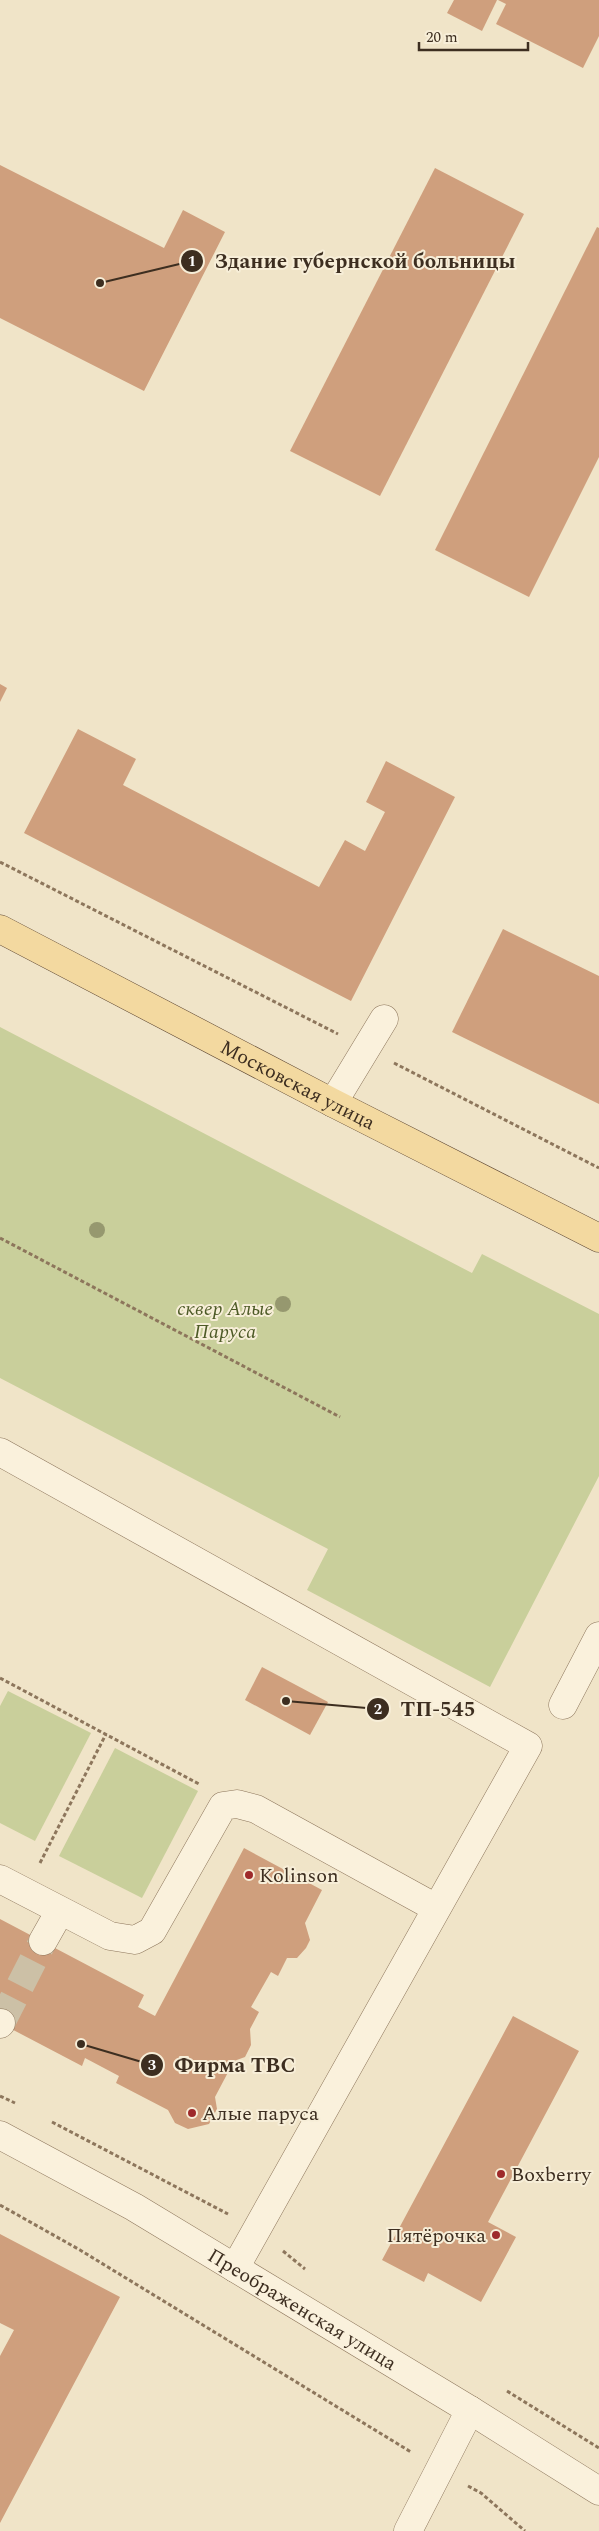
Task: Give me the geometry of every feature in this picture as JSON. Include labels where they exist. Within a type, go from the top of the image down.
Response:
[{"type":"main road","name":"Московская улица","points":[[0,928],[333,1104],[599,1238]]},
{"type":"street","points":[[333,1104],[384,1019]]},
{"type":"street","points":[[0,1452],[528,1746],[235,2268]]},
{"type":"street","points":[[563,1705],[599,1636]]},
{"type":"street","points":[[0,1879],[110,1936],[135,1940],[152,1931],[223,1806],[237,1804],[256,1809],[436,1908]]},
{"type":"street","points":[[44,1941],[60,1911]]},
{"type":"street","name":"Преображенская улица","points":[[0,2135],[134,2207],[470,2410],[599,2491]]},
{"type":"street","points":[[408,2531],[470,2410]]},
{"type":"path","points":[[0,862],[599,1168]]},
{"type":"path","points":[[0,1238],[340,1417]]},
{"type":"path","points":[[0,1678],[237,1804]]},
{"type":"path","points":[[25,1892],[106,1734]]},
{"type":"path","points":[[0,2096],[18,2105]]},
{"type":"path","points":[[44,2119],[257,2229]]},
{"type":"path","points":[[0,2205],[80,2250],[440,2470],[482,2493],[525,2531]]},
{"type":"green space","name":"сквер Алые Паруса","points":[[0,1027],[472,1273],[482,1254],[599,1314],[599,1476],[490,1687],[307,1590],[328,1549],[0,1378]]},
{"type":"green space","points":[[8,1691],[91,1733],[35,1841],[0,1823],[0,1706]]},
{"type":"green space","points":[[115,1748],[198,1791],[142,1898],[59,1856]]},
{"type":"building","points":[[454,0],[497,0],[482,31],[447,13]]},
{"type":"building","points":[[498,0],[599,0],[599,36],[583,68],[496,24],[506,4]]},
{"type":"building","points":[[0,165],[164,248],[183,210],[225,232],[144,391],[0,318]]},
{"type":"building","points":[[435,168],[524,214],[380,496],[290,451]]},
{"type":"building","points":[[597,227],[599,228],[599,457],[529,597],[435,550]]},
{"type":"building","points":[[0,684],[7,688],[0,702]]},
{"type":"building","points":[[78,729],[136,759],[123,785],[319,887],[345,840],[365,851],[385,812],[366,802],[386,761],[455,797],[351,1001],[24,833]]},
{"type":"building","points":[[503,929],[599,976],[599,1104],[452,1032]]},
{"type":"building","points":[[262,1667],[328,1702],[310,1735],[245,1700]]},
{"type":"building","points":[[244,1848],[322,1890],[305,1923],[310,1940],[306,1948],[297,1958],[287,1958],[278,1976],[271,1972],[251,2007],[259,2012],[250,2029],[251,2045],[245,2057],[234,2061],[215,2097],[217,2109],[209,2124],[188,2129],[175,2123],[168,2110],[116,2083],[119,2076],[85,2058],[82,2066],[0,2023],[0,1919],[144,1995],[138,2007],[155,2016]]},
{"type":"building","points":[[513,2016],[579,2051],[488,2222],[516,2237],[481,2302],[428,2273],[424,2282],[382,2260]]},
{"type":"building","points":[[0,2234],[120,2297],[0,2523],[0,2356],[14,2330],[0,2323]]},
{"type":"tunnel","points":[[1,2023],[43,1941]]},
{"type":"place","name":"Здание губернской больницы","points":[[100,283]]},
{"type":"place","name":"ТП-545","points":[[286,1701]]},
{"type":"place","name":"Kolinson","points":[[249,1875]]},
{"type":"place","name":"Фирма ТВС","points":[[81,2044]]},
{"type":"place","name":"Алые паруса","points":[[192,2113]]},
{"type":"place","name":"Boxberry","points":[[501,2174]]},
{"type":"place","name":"Пятёрочка","points":[[496,2235]]}]
